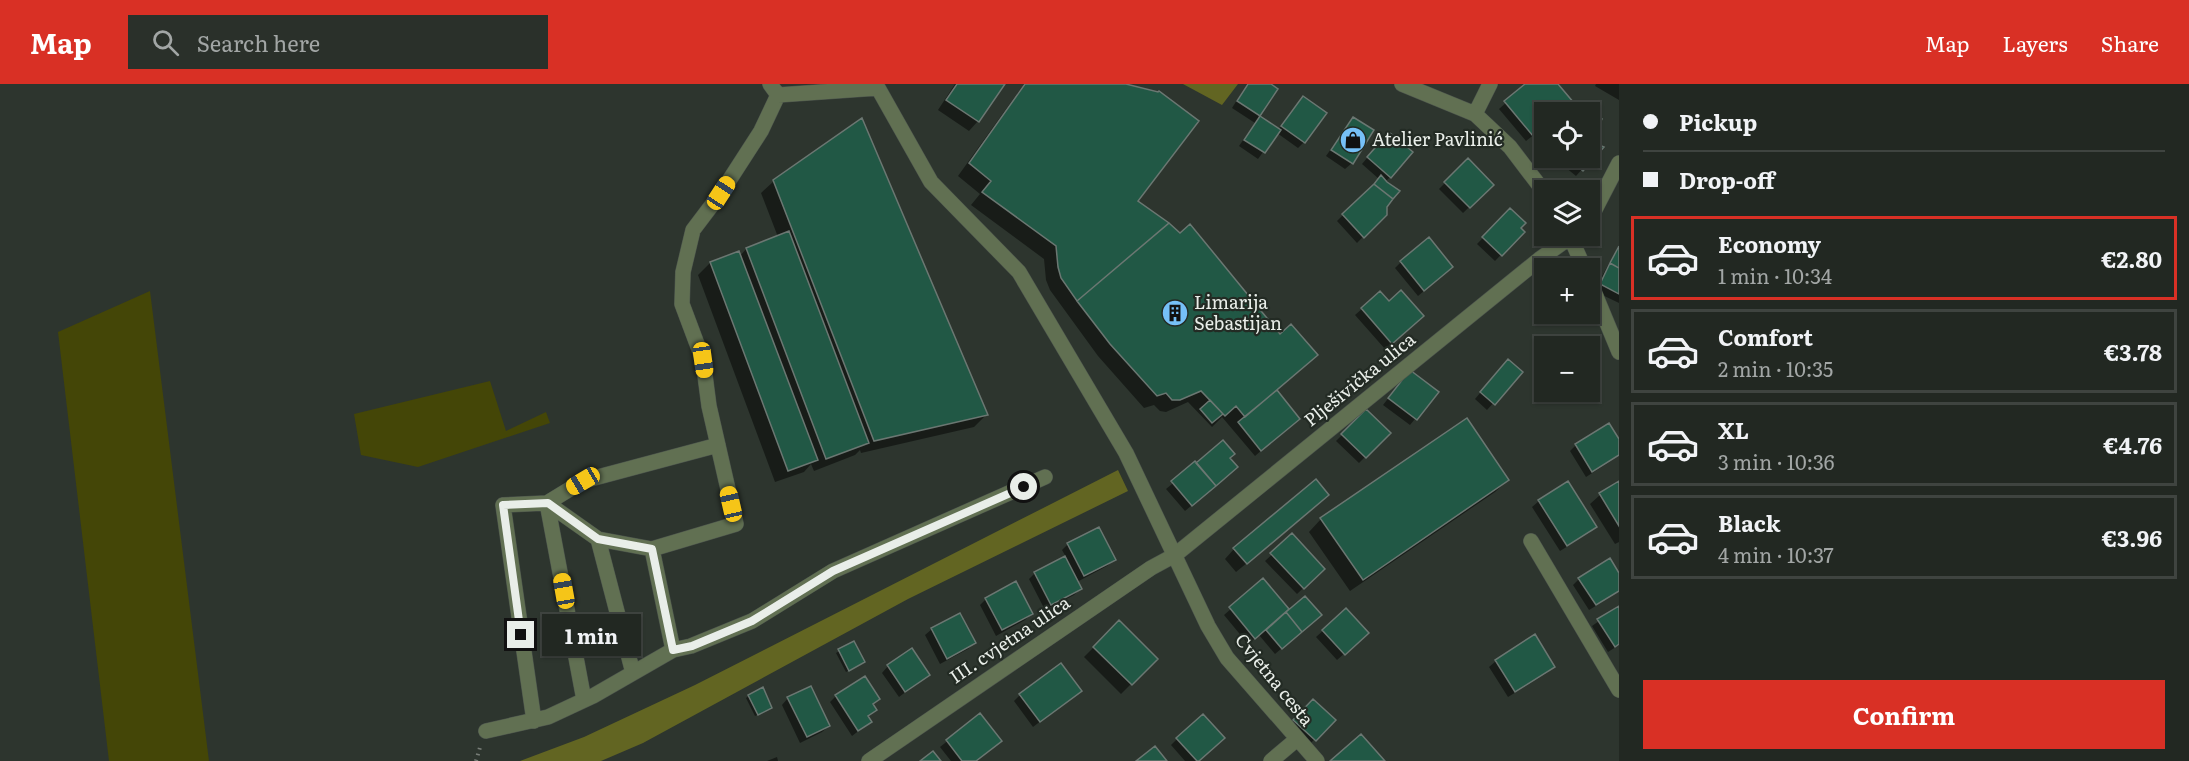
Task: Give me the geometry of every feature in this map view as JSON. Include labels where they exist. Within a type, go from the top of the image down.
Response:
[{"type":"street","points":[[1402,84],[1475,114],[1510,147],[1535,180]]},
{"type":"street","points":[[1475,114],[1490,84]]},
{"type":"street","name":"Cvjetna cesta","points":[[774,90],[878,88],[930,182],[1019,272],[1126,453],[1208,626],[1227,658],[1317,761]]},
{"type":"street","points":[[548,503],[598,539],[652,549],[736,524],[709,406],[703,360],[682,304],[683,272],[693,230],[721,193],[761,131],[774,90]]},
{"type":"street","points":[[1600,199],[1619,162]]},
{"type":"street","name":"Plješivička ulica","points":[[1175,555],[1557,246]]},
{"type":"street","points":[[1600,306],[1619,352]]},
{"type":"street","points":[[534,721],[503,505],[548,503],[583,481],[718,445]]},
{"type":"street","points":[[486,731],[548,717],[584,700],[673,650],[692,646],[752,621],[833,571],[1045,477]]},
{"type":"street","points":[[548,503],[584,700]]},
{"type":"street","points":[[598,539],[633,673]]},
{"type":"street","points":[[1531,541],[1619,690]]},
{"type":"street","points":[[652,549],[673,650]]},
{"type":"street","name":"III. cvjetna ulica","points":[[869,761],[1142,574],[1175,555]]},
{"type":"street","points":[[1271,761],[1297,739]]},
{"type":"shaded area","points":[[1183,84],[1238,84],[1222,105]]},
{"type":"shaded area","points":[[150,291],[209,761],[109,761],[58,332]]},
{"type":"shaded area","points":[[490,381],[506,431],[546,412],[550,423],[418,467],[361,455],[354,414]]},
{"type":"shaded area","points":[[1118,470],[1128,491],[908,599],[643,743],[601,761],[520,761],[584,737],[695,685]]},
{"type":"building","points":[[957,84],[1005,84],[979,122],[946,100]]},
{"type":"building","points":[[1025,84],[1126,84],[1159,91],[1199,121],[1138,201],[1169,223],[1077,301],[1061,278],[1056,246],[982,192],[991,181],[969,163]]},
{"type":"building","points":[[1248,84],[1271,84],[1278,89],[1260,116],[1237,101]]},
{"type":"building","points":[[1525,84],[1558,84],[1573,102],[1534,102],[1533,136],[1504,101]]},
{"type":"building","points":[[1303,96],[1327,113],[1305,143],[1281,126]]},
{"type":"building","points":[[1260,116],[1281,130],[1265,153],[1244,140]]},
{"type":"building","name":"Atelier Pavlinić","points":[[1353,117],[1374,130],[1353,164],[1331,150]]},
{"type":"building","points":[[862,118],[988,415],[874,441],[773,180]]},
{"type":"building","points":[[1389,132],[1413,152],[1391,178],[1367,157]]},
{"type":"building","points":[[1468,158],[1494,185],[1470,208],[1444,182]]},
{"type":"building","points":[[1381,175],[1400,191],[1393,199],[1374,184]]},
{"type":"building","points":[[1374,184],[1393,199],[1387,207],[1387,215],[1364,238],[1342,214]]},
{"type":"building","points":[[1510,208],[1526,223],[1521,228],[1525,232],[1502,256],[1482,237]]},
{"type":"building","name":"Limarija Sebastijan","points":[[1169,223],[1180,233],[1190,224],[1280,334],[1291,324],[1318,355],[1245,417],[1236,406],[1225,416],[1201,391],[1180,400],[1172,400],[1166,393],[1157,396],[1110,344],[1077,301]]},
{"type":"building","points":[[789,231],[869,443],[826,459],[746,248]]},
{"type":"building","points":[[1429,237],[1453,267],[1424,291],[1400,261]]},
{"type":"building","points":[[1619,246],[1619,268],[1610,263]]},
{"type":"building","points":[[739,251],[818,460],[788,471],[710,262]]},
{"type":"building","points":[[1610,263],[1619,268],[1619,294],[1600,284]]},
{"type":"building","points":[[1401,290],[1424,316],[1392,344],[1361,308],[1380,291],[1389,301]]},
{"type":"building","points":[[1508,359],[1523,372],[1495,405],[1480,392]]},
{"type":"building","points":[[1410,370],[1439,392],[1417,420],[1388,398]]},
{"type":"building","points":[[1277,390],[1300,419],[1261,451],[1238,422]]},
{"type":"building","points":[[1210,400],[1223,414],[1212,423],[1200,409]]},
{"type":"building","points":[[1366,409],[1391,433],[1366,458],[1341,434]]},
{"type":"building","points":[[1467,418],[1509,480],[1363,580],[1320,518]]},
{"type":"building","points":[[1609,423],[1619,439],[1619,455],[1592,472],[1575,444]]},
{"type":"building","points":[[1223,440],[1235,454],[1230,458],[1238,467],[1216,486],[1196,463]]},
{"type":"building","points":[[1195,461],[1216,486],[1192,506],[1171,481]]},
{"type":"building","points":[[1316,479],[1329,495],[1247,564],[1233,548]]},
{"type":"building","points":[[1568,481],[1597,527],[1567,546],[1538,500]]},
{"type":"building","points":[[1619,481],[1619,526],[1599,493]]},
{"type":"building","points":[[1099,527],[1116,560],[1084,576],[1067,543]]},
{"type":"building","points":[[1292,533],[1325,569],[1304,589],[1270,553]]},
{"type":"building","points":[[1065,556],[1082,589],[1051,605],[1034,572]]},
{"type":"building","points":[[1610,558],[1619,573],[1619,591],[1596,605],[1578,578]]},
{"type":"building","points":[[1263,578],[1289,609],[1255,639],[1229,607]]},
{"type":"building","points":[[1016,581],[1033,614],[1002,630],[985,598]]},
{"type":"building","points":[[1305,596],[1322,615],[1302,632],[1286,612]]},
{"type":"building","points":[[1619,606],[1619,644],[1615,647],[1597,619]]},
{"type":"building","points":[[1346,608],[1369,633],[1345,655],[1322,630]]},
{"type":"building","points":[[1286,612],[1302,632],[1282,649],[1266,630]]},
{"type":"building","points":[[960,613],[976,643],[947,659],[931,628]]},
{"type":"building","points":[[1119,620],[1158,659],[1132,685],[1093,647]]},
{"type":"building","points":[[1535,634],[1555,667],[1515,692],[1495,660]]},
{"type":"building","points":[[854,641],[865,662],[849,671],[838,649]]},
{"type":"building","points":[[912,648],[930,675],[905,692],[887,665]]},
{"type":"building","points":[[1061,663],[1082,691],[1040,722],[1019,694]]},
{"type":"building","points":[[865,676],[880,699],[873,704],[877,710],[868,716],[872,722],[858,731],[835,695]]},
{"type":"building","points":[[811,686],[830,726],[807,737],[787,697]]},
{"type":"building","points":[[763,687],[772,708],[758,715],[748,695]]},
{"type":"building","points":[[1313,699],[1336,720],[1316,741],[1293,720]]},
{"type":"building","points":[[980,713],[1002,741],[976,761],[962,761],[946,740]]},
{"type":"building","points":[[1203,714],[1225,738],[1197,761],[1176,738]]},
{"type":"building","points":[[1361,734],[1385,761],[1330,761]]},
{"type":"building","points":[[1155,746],[1167,761],[1136,761]]},
{"type":"building","points":[[933,751],[941,761],[920,761]]},
{"type":"place","name":"Atelier Pavlinić","points":[[1353,140]]},
{"type":"place","name":"Limarija Sebastijan","points":[[1175,313]]},
{"type":"route","points":[[521,635],[503,505],[548,503],[598,539],[652,549],[673,650],[692,646],[752,621],[833,571],[1024,487]]}]
